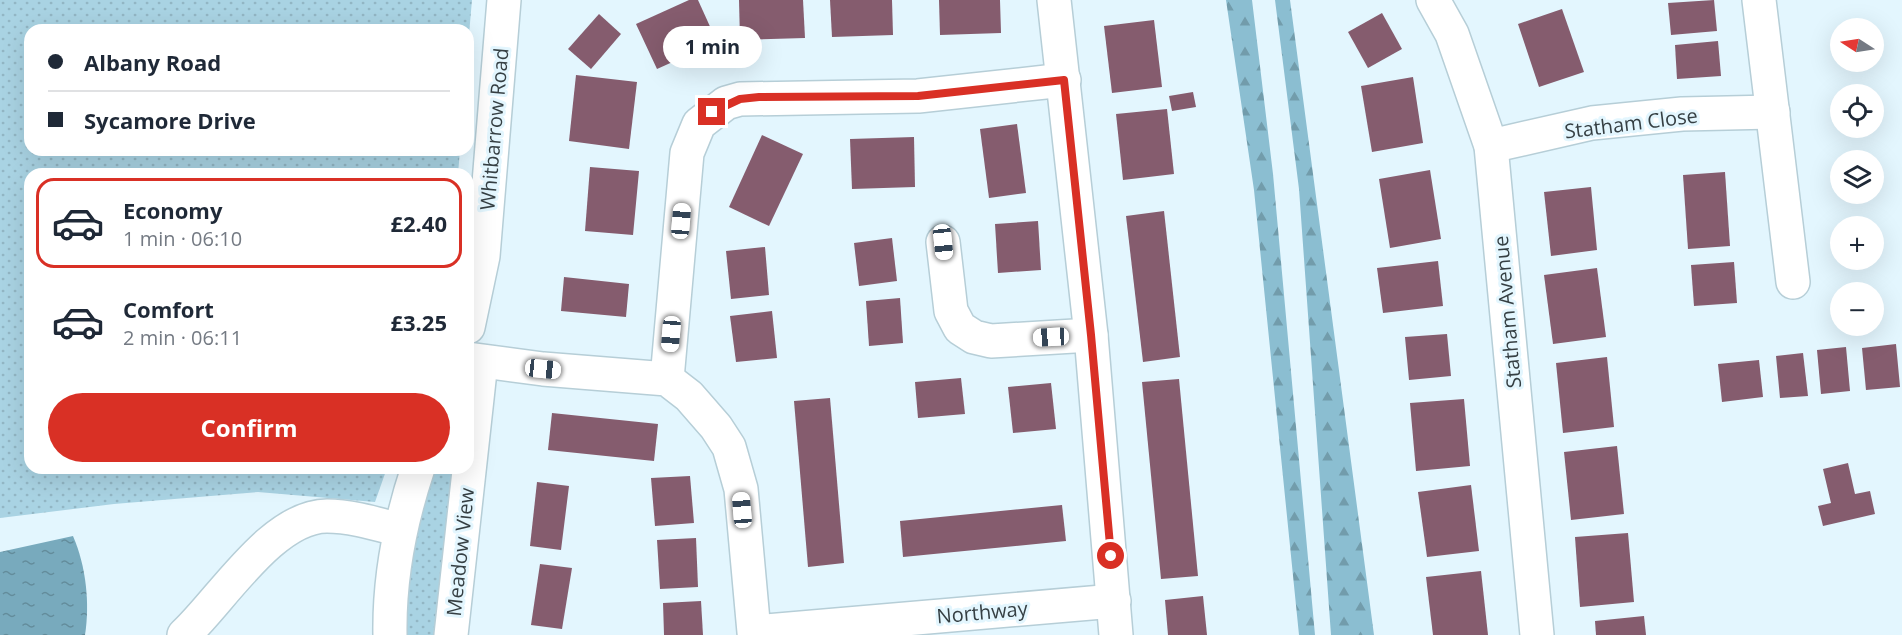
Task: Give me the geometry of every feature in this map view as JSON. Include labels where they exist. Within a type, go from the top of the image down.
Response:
[{"type":"street","name":"Whitbarrow Road","points":[[474,306],[485,236],[504,0]]},
{"type":"street","points":[[1054,0],[1091,335],[1116,635]]},
{"type":"street","name":"Statham Avenue","points":[[1433,0],[1452,34],[1491,146],[1537,635]]},
{"type":"street","points":[[1759,0],[1793,282]]},
{"type":"street","points":[[475,361],[667,379],[687,153],[699,124],[712,112],[733,101],[759,97],[918,96],[1064,80]]},
{"type":"street","name":"Statham Close","points":[[1491,146],[1592,123],[1682,114],[1773,112]]},
{"type":"street","points":[[943,242],[951,311],[960,328],[974,337],[991,341],[1091,335]]},
{"type":"street","name":"Northway","points":[[667,379],[689,396],[716,427],[736,467],[741,489],[753,633],[1114,601]]},
{"type":"street","points":[[390,635],[391,591],[400,530],[416,474]]},
{"type":"street","name":"Meadow View","points":[[451,635],[465,474]]},
{"type":"street","points":[[184,635],[264,548],[303,521],[325,516],[343,517],[400,530]]},
{"type":"shaded area","points":[[0,0],[472,0],[470,24],[24,24],[24,156],[460,156],[458,168],[24,168],[24,474],[385,474],[375,502],[258,492],[114,504],[0,518]]},
{"type":"shaded area","points":[[417,474],[467,474],[451,635],[390,635]]},
{"type":"green space","points":[[1226,0],[1252,0],[1273,174],[1315,635],[1299,635],[1254,190]]},
{"type":"green space","points":[[1275,0],[1290,0],[1374,635],[1331,635],[1299,189]]},
{"type":"water","points":[[73,536],[86,585],[85,635],[0,635],[0,552]]},
{"type":"building","points":[[689,0],[698,0],[717,42],[657,69],[636,24]]},
{"type":"building","points":[[739,0],[803,0],[805,38],[740,40]]},
{"type":"building","points":[[830,0],[892,0],[893,35],[832,37]]},
{"type":"building","points":[[939,0],[1000,0],[1001,33],[940,35]]},
{"type":"building","points":[[1714,0],[1717,31],[1671,35],[1668,3]]},
{"type":"building","points":[[1562,9],[1584,72],[1539,87],[1518,24]]},
{"type":"building","points":[[1382,13],[1402,49],[1368,68],[1348,32]]},
{"type":"building","points":[[599,14],[621,34],[591,69],[568,49]]},
{"type":"building","points":[[1154,20],[1162,87],[1112,93],[1104,26]]},
{"type":"building","points":[[1718,41],[1721,76],[1677,79],[1675,45]]},
{"type":"building","points":[[576,75],[637,82],[629,149],[569,141]]},
{"type":"building","points":[[1413,77],[1423,143],[1372,152],[1361,86]]},
{"type":"building","points":[[1193,92],[1196,107],[1172,111],[1169,96]]},
{"type":"building","points":[[1167,109],[1174,174],[1123,180],[1116,114]]},
{"type":"building","points":[[1017,124],[1026,193],[989,198],[980,129]]},
{"type":"building","points":[[762,135],[803,154],[769,226],[729,207]]},
{"type":"building","points":[[914,137],[915,187],[852,189],[850,139]]},
{"type":"building","points":[[590,167],[639,171],[633,235],[585,231]]},
{"type":"building","points":[[1430,170],[1441,239],[1390,248],[1379,179]]},
{"type":"building","points":[[1725,172],[1730,246],[1688,249],[1683,175]]},
{"type":"building","points":[[1591,187],[1597,250],[1551,256],[1544,192]]},
{"type":"building","points":[[1164,211],[1180,357],[1143,362],[1126,216]]},
{"type":"building","points":[[1038,221],[1041,270],[998,273],[995,224]]},
{"type":"building","points":[[892,238],[897,281],[859,286],[854,243]]},
{"type":"building","points":[[765,247],[769,295],[731,299],[726,251]]},
{"type":"building","points":[[1438,261],[1443,306],[1383,313],[1377,268]]},
{"type":"building","points":[[1734,262],[1737,303],[1694,306],[1691,265]]},
{"type":"building","points":[[1597,268],[1606,337],[1553,344],[1544,275]]},
{"type":"building","points":[[564,277],[629,284],[626,317],[561,311]]},
{"type":"building","points":[[900,298],[903,343],[869,346],[866,301]]},
{"type":"building","points":[[772,311],[777,358],[736,362],[730,316]]},
{"type":"building","points":[[1447,334],[1451,376],[1409,380],[1405,337]]},
{"type":"building","points":[[1896,344],[1900,387],[1866,390],[1862,348]]},
{"type":"building","points":[[1846,347],[1850,391],[1821,394],[1817,350]]},
{"type":"building","points":[[1803,353],[1808,396],[1780,398],[1776,356]]},
{"type":"building","points":[[1607,357],[1614,427],[1563,433],[1556,363]]},
{"type":"building","points":[[1759,360],[1763,397],[1722,402],[1718,364]]},
{"type":"building","points":[[961,378],[965,414],[918,418],[915,382]]},
{"type":"building","points":[[1179,379],[1198,576],[1161,579],[1142,382]]},
{"type":"building","points":[[1051,383],[1056,429],[1013,433],[1008,387]]},
{"type":"building","points":[[830,398],[844,563],[808,567],[794,401]]},
{"type":"building","points":[[1464,399],[1470,466],[1416,471],[1410,403]]},
{"type":"building","points":[[552,413],[658,424],[654,461],[548,450]]},
{"type":"building","points":[[1617,446],[1624,514],[1571,520],[1564,452]]},
{"type":"building","points":[[1848,463],[1855,494],[1870,491],[1875,514],[1823,526],[1818,506],[1831,503],[1823,469]]},
{"type":"building","points":[[690,476],[694,523],[655,526],[651,478]]},
{"type":"building","points":[[537,482],[569,486],[561,550],[530,546]]},
{"type":"building","points":[[1471,485],[1479,551],[1427,557],[1418,492]]},
{"type":"building","points":[[1062,505],[1066,541],[903,557],[900,521]]},
{"type":"building","points":[[1628,533],[1634,602],[1580,607],[1575,537]]},
{"type":"building","points":[[696,538],[698,587],[660,589],[657,540]]},
{"type":"building","points":[[540,564],[572,568],[562,629],[531,625]]},
{"type":"building","points":[[1481,571],[1488,635],[1433,635],[1426,577]]},
{"type":"building","points":[[1203,596],[1207,635],[1168,635],[1165,600]]},
{"type":"building","points":[[701,601],[703,635],[664,635],[663,603]]},
{"type":"building","points":[[1644,616],[1646,635],[1596,635],[1595,621]]},
{"type":"route","points":[[712,112],[740,99],[759,97],[918,96],[1064,80],[1091,335],[1111,556]]}]
